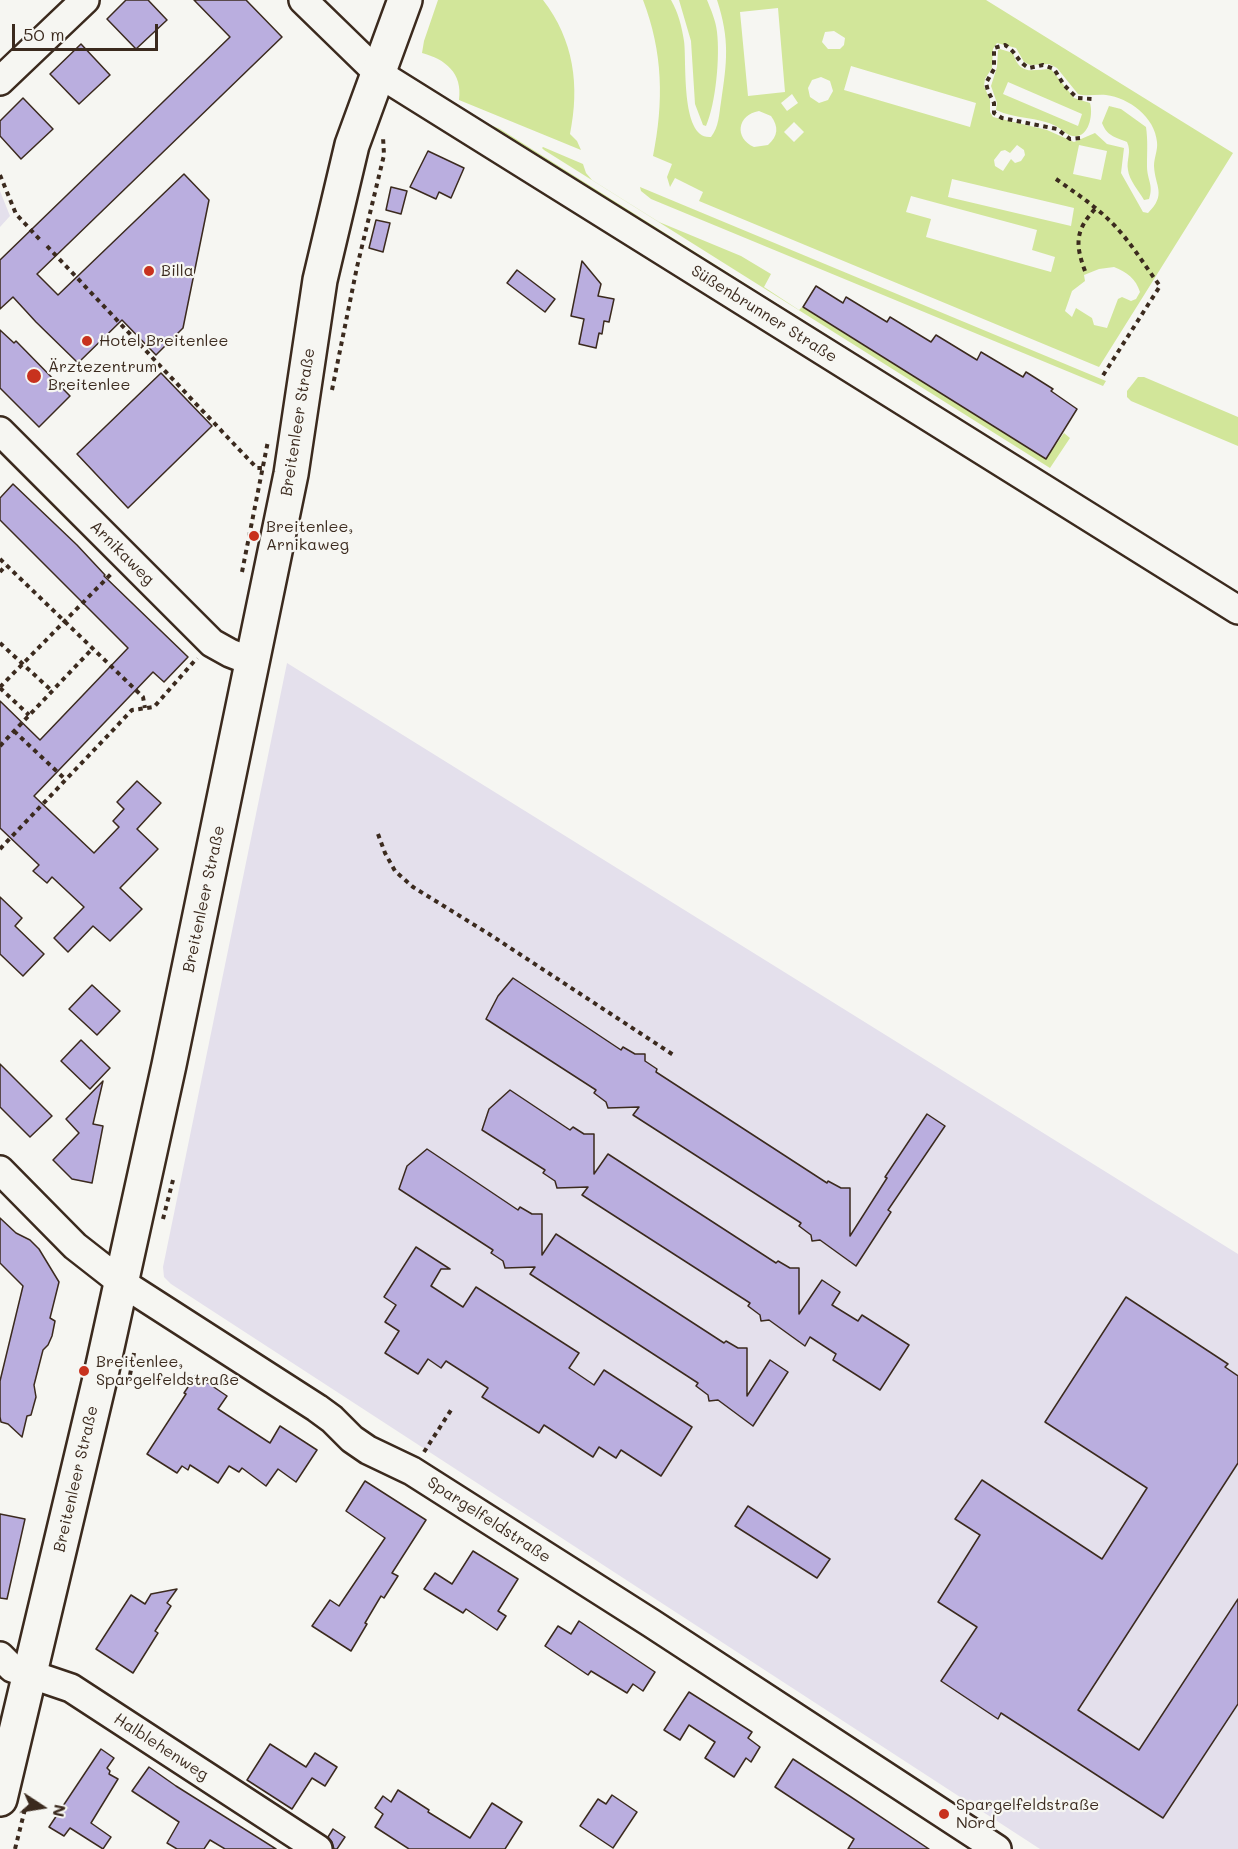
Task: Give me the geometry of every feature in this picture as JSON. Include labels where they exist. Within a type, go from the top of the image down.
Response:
[{"type":"main road","name":"Breitenleer Straße","points":[[0,1799],[31,1674],[172,1054],[291,474],[320,280],[352,145],[405,0]]},
{"type":"street","points":[[1,78],[85,0]]},
{"type":"street","name":"Süßenbrunner Straße","points":[[303,0],[378,74],[1238,610]]},
{"type":"street","name":"Arnikaweg","points":[[4,443],[212,643],[230,654],[253,662]]},
{"type":"street","name":"Spargelfeldstraße","points":[[0,1170],[75,1246],[121,1282],[316,1408],[368,1450],[412,1470],[997,1849]]},
{"type":"street","name":"Halblehenweg","points":[[0,1656],[12,1668],[71,1688],[318,1849]]},
{"type":"path","points":[[1080,138],[1070,139],[1056,129],[1002,118],[994,113],[994,103],[986,83],[994,69],[994,48],[1005,45],[1016,52],[1020,63],[1029,68],[1043,66],[1054,69],[1064,85],[1077,98],[1093,99]]},
{"type":"path","points":[[0,175],[16,214],[42,242]]},
{"type":"path","points":[[1056,179],[1096,208],[1130,244],[1160,286],[1102,376]]},
{"type":"path","points":[[1085,272],[1077,242],[1084,224],[1096,208]]},
{"type":"path","points":[[47,246],[257,468],[291,474]]},
{"type":"path","points":[[0,559],[143,697],[145,708]]},
{"type":"path","points":[[0,572],[6,566]]},
{"type":"path","points":[[29,715],[0,687],[119,566]]},
{"type":"path","points":[[0,643],[52,692]]},
{"type":"path","points":[[0,746],[93,648]]},
{"type":"path","points":[[0,849],[132,710],[154,706],[204,651]]},
{"type":"path","points":[[14,731],[66,780]]},
{"type":"path","points":[[378,834],[395,871],[413,887],[675,1056]]},
{"type":"path","points":[[412,1470],[453,1407]]},
{"type":"shaded area","points":[[0,191],[10,216],[0,227]]},
{"type":"shaded area","points":[[287,663],[1238,1254],[1238,1849],[1040,1849],[171,1284],[164,1277],[163,1267]]},
{"type":"green space","points":[[438,0],[543,0],[562,31],[568,47],[574,81],[570,134],[577,141],[581,150],[459,100],[458,82],[451,69],[438,59],[422,53]]},
{"type":"green space","points":[[643,0],[671,0],[678,15],[683,36],[690,113],[694,126],[701,135],[711,137],[716,129],[726,63],[726,39],[717,0],[986,0],[1233,153],[1099,367],[699,201],[703,192],[675,178],[670,187],[667,177],[672,164],[653,156],[659,116],[660,77],[650,19]],"holes":[[[778,8],[785,92],[748,96],[740,12]],[[834,31],[845,38],[844,45],[840,49],[828,49],[822,42],[825,32]],[[997,43],[1016,48],[1024,62],[1030,65],[1049,64],[1057,68],[1078,94],[1115,97],[1139,110],[1151,125],[1157,142],[1154,166],[1159,195],[1154,206],[1148,213],[1143,212],[1121,173],[1124,148],[1107,144],[1095,133],[1074,142],[1047,130],[993,117],[990,112],[990,100],[984,86],[985,79],[992,68],[993,49]],[[851,66],[976,103],[970,127],[844,90]],[[821,77],[830,81],[833,91],[828,100],[819,103],[810,97],[808,88],[812,80]],[[792,94],[798,103],[787,111],[781,103]],[[759,111],[771,116],[776,128],[774,138],[768,145],[754,147],[743,138],[742,122],[752,113]],[[794,122],[804,132],[794,142],[784,132]],[[1017,145],[1024,150],[1025,155],[1021,161],[1015,163],[1011,159],[1003,171],[995,166],[994,160],[1001,151],[1005,150],[1010,153]],[[1079,145],[1107,151],[1101,180],[1073,174]],[[952,179],[1074,208],[1071,226],[948,197]],[[911,196],[1037,230],[1032,250],[1055,257],[1051,272],[926,237],[931,219],[906,212]],[[1114,267],[1130,276],[1140,292],[1136,299],[1131,301],[1122,297],[1118,299],[1107,328],[1094,325],[1092,318],[1076,308],[1072,317],[1065,311],[1072,291],[1085,281],[1084,275],[1099,269]]]},
{"type":"green space","points":[[679,0],[707,0],[716,24],[718,42],[716,80],[706,126],[703,125],[695,104],[691,41]]},
{"type":"green space","points":[[998,50],[1013,53],[1019,66],[1023,69],[1051,69],[1074,98],[1090,103],[1091,117],[1085,131],[1078,136],[1072,136],[1049,123],[996,110],[997,103],[991,86],[997,67]],"holes":[[[1008,82],[1082,114],[1078,126],[1003,94]]]},
{"type":"green space","points":[[441,104],[500,129],[1044,472],[1038,472]]},
{"type":"green space","points":[[1109,106],[1121,109],[1146,127],[1147,171],[1151,186],[1149,199],[1144,200],[1130,178],[1127,142],[1109,133],[1102,123]]},
{"type":"green space","points":[[543,147],[583,164],[592,180],[659,222],[741,256],[771,274],[764,287],[799,310],[802,307],[1046,459],[1064,433],[1070,438],[1050,468],[544,150]]},
{"type":"green space","points":[[640,187],[1106,381],[1103,386],[651,199],[641,191]]},
{"type":"green space","points":[[1138,377],[1144,377],[1238,417],[1238,446],[1131,401],[1127,397],[1127,391]]},
{"type":"building","points":[[126,0],[148,0],[167,20],[136,49],[107,19]]},
{"type":"building","points":[[194,0],[246,0],[282,37],[37,274],[58,295],[184,174],[209,200],[183,328],[156,355],[122,320],[78,363],[13,297],[0,309],[0,260],[230,37]]},
{"type":"building","points":[[81,44],[110,75],[79,104],[50,74]]},
{"type":"building","points":[[23,98],[53,129],[21,159],[0,136],[0,121]]},
{"type":"building","points":[[428,151],[464,168],[451,198],[439,192],[436,199],[410,187]]},
{"type":"building","points":[[391,187],[407,191],[401,214],[386,210]]},
{"type":"building","points":[[376,220],[390,223],[383,252],[369,248]]},
{"type":"building","points":[[582,261],[601,284],[598,296],[614,299],[609,322],[604,321],[596,348],[579,344],[584,319],[571,316]]},
{"type":"building","points":[[517,270],[555,299],[545,312],[507,283]]},
{"type":"building","points":[[816,286],[843,303],[846,297],[887,322],[890,317],[931,342],[936,335],[977,360],[981,352],[1023,377],[1026,372],[1053,389],[1051,391],[1077,409],[1046,459],[803,307]]},
{"type":"building","points":[[0,330],[14,343],[16,341],[70,396],[39,427],[0,388]]},
{"type":"building","points":[[161,373],[212,426],[128,508],[77,454]]},
{"type":"building","points":[[13,484],[188,657],[164,682],[153,672],[34,796],[94,853],[119,827],[113,821],[124,809],[117,802],[137,781],[161,803],[137,829],[158,849],[120,888],[142,909],[110,941],[93,926],[68,952],[54,938],[84,907],[52,877],[47,883],[33,871],[39,865],[0,828],[0,701],[40,740],[128,648],[0,520],[0,498]]},
{"type":"building","points":[[0,897],[22,918],[15,926],[44,954],[23,976],[0,954]]},
{"type":"building","points":[[513,978],[621,1050],[623,1047],[635,1054],[645,1054],[645,1061],[657,1069],[656,1072],[827,1183],[828,1181],[841,1188],[850,1188],[850,1236],[887,1178],[885,1177],[927,1114],[945,1126],[888,1210],[891,1212],[856,1266],[820,1240],[812,1241],[811,1235],[799,1226],[801,1223],[633,1115],[639,1107],[608,1108],[606,1102],[594,1093],[596,1090],[486,1019],[498,996]]},
{"type":"building","points":[[92,985],[120,1011],[97,1035],[69,1009]]},
{"type":"building","points":[[81,1040],[110,1068],[90,1089],[61,1061]]},
{"type":"building","points":[[0,1064],[52,1116],[30,1137],[0,1107]]},
{"type":"building","points":[[103,1081],[93,1124],[103,1126],[92,1183],[72,1179],[53,1160],[79,1133],[66,1119]]},
{"type":"building","points":[[510,1090],[570,1130],[573,1127],[584,1134],[594,1134],[594,1174],[608,1154],[776,1263],[778,1261],[790,1268],[799,1268],[799,1314],[822,1280],[840,1292],[832,1305],[858,1321],[862,1315],[909,1345],[880,1390],[833,1360],[836,1354],[810,1337],[805,1346],[769,1320],[761,1321],[760,1315],[748,1306],[750,1303],[582,1195],[588,1187],[557,1188],[555,1181],[543,1173],[545,1170],[482,1130],[489,1109]]},
{"type":"building","points":[[427,1149],[518,1210],[520,1207],[532,1214],[542,1214],[542,1255],[556,1234],[724,1343],[726,1341],[738,1348],[747,1348],[747,1396],[770,1360],[788,1372],[753,1426],[718,1400],[709,1401],[708,1395],[696,1386],[698,1383],[530,1274],[535,1267],[505,1268],[503,1261],[491,1253],[493,1250],[399,1189],[407,1166]]},
{"type":"building","points":[[0,1218],[39,1249],[59,1282],[50,1318],[55,1321],[52,1336],[43,1350],[34,1385],[36,1397],[31,1415],[27,1416],[22,1437],[8,1424],[1,1422],[0,1417],[0,1381],[23,1286],[0,1263]]},
{"type":"building","points":[[416,1247],[450,1269],[441,1269],[431,1286],[463,1307],[476,1287],[579,1353],[569,1368],[594,1385],[604,1370],[692,1427],[661,1476],[621,1450],[616,1458],[599,1447],[593,1457],[544,1425],[539,1433],[482,1397],[488,1388],[446,1361],[441,1368],[428,1359],[418,1374],[385,1353],[399,1331],[385,1322],[396,1305],[384,1297]]},
{"type":"building","points":[[1126,1297],[1228,1364],[1225,1367],[1238,1376],[1238,1463],[1078,1710],[1139,1750],[1238,1599],[1238,1704],[1163,1818],[1001,1713],[998,1719],[941,1681],[977,1627],[938,1602],[980,1535],[955,1519],[982,1480],[1102,1559],[1147,1488],[1045,1422]]},
{"type":"building","points":[[196,1375],[227,1396],[218,1409],[270,1443],[280,1426],[317,1450],[296,1482],[278,1469],[266,1486],[242,1468],[239,1472],[229,1466],[218,1483],[190,1465],[188,1470],[182,1466],[177,1473],[147,1454]]},
{"type":"building","points":[[365,1481],[426,1520],[392,1573],[398,1576],[384,1598],[381,1596],[351,1651],[312,1626],[330,1600],[339,1606],[385,1538],[346,1511]]},
{"type":"building","points":[[748,1506],[830,1559],[817,1578],[735,1526]]},
{"type":"building","points":[[0,1514],[25,1519],[7,1599],[0,1598]]},
{"type":"building","points":[[473,1551],[518,1579],[498,1611],[506,1616],[497,1630],[466,1609],[463,1613],[424,1589],[435,1573],[452,1584]]},
{"type":"building","points":[[177,1589],[167,1603],[171,1606],[155,1631],[158,1633],[133,1673],[96,1649],[131,1595],[145,1604],[151,1594]]},
{"type":"building","points":[[579,1621],[655,1672],[643,1691],[633,1684],[627,1693],[591,1671],[588,1675],[545,1646],[558,1626],[571,1634]]},
{"type":"building","points":[[689,1692],[752,1732],[748,1738],[760,1747],[751,1762],[746,1758],[734,1777],[705,1758],[715,1742],[689,1725],[680,1740],[664,1730]]},
{"type":"building","points":[[270,1744],[306,1767],[315,1753],[337,1767],[325,1786],[312,1778],[292,1809],[247,1780]]},
{"type":"building","points":[[101,1749],[114,1758],[107,1768],[110,1771],[109,1774],[118,1779],[91,1823],[111,1837],[103,1849],[70,1828],[64,1836],[49,1827]]},
{"type":"building","points":[[793,1759],[929,1849],[848,1849],[854,1839],[775,1787]]},
{"type":"building","points":[[149,1767],[276,1849],[225,1849],[210,1840],[204,1849],[177,1849],[167,1843],[179,1822],[132,1791]]},
{"type":"building","points":[[398,1790],[470,1838],[492,1803],[522,1822],[505,1849],[409,1849],[375,1827],[383,1814],[375,1808],[383,1796],[391,1802]]},
{"type":"building","points":[[612,1795],[637,1812],[613,1848],[580,1826],[598,1799],[606,1804]]},
{"type":"building","points":[[333,1829],[345,1837],[337,1849],[334,1849],[328,1837]]},
{"type":"place","name":"Billa","points":[[149,271]]},
{"type":"place","name":"Hotel Breitenlee","points":[[87,341]]},
{"type":"place","name":"Ärztezentrum Breitenlee","points":[[34,376]]},
{"type":"place","name":"Breitenlee, Arnikaweg","points":[[254,536]]},
{"type":"place","name":"Breitenlee, Spargelfeldstraße","points":[[84,1371]]},
{"type":"place","name":"Spargelfeldstraße Nord","points":[[944,1814]]}]
